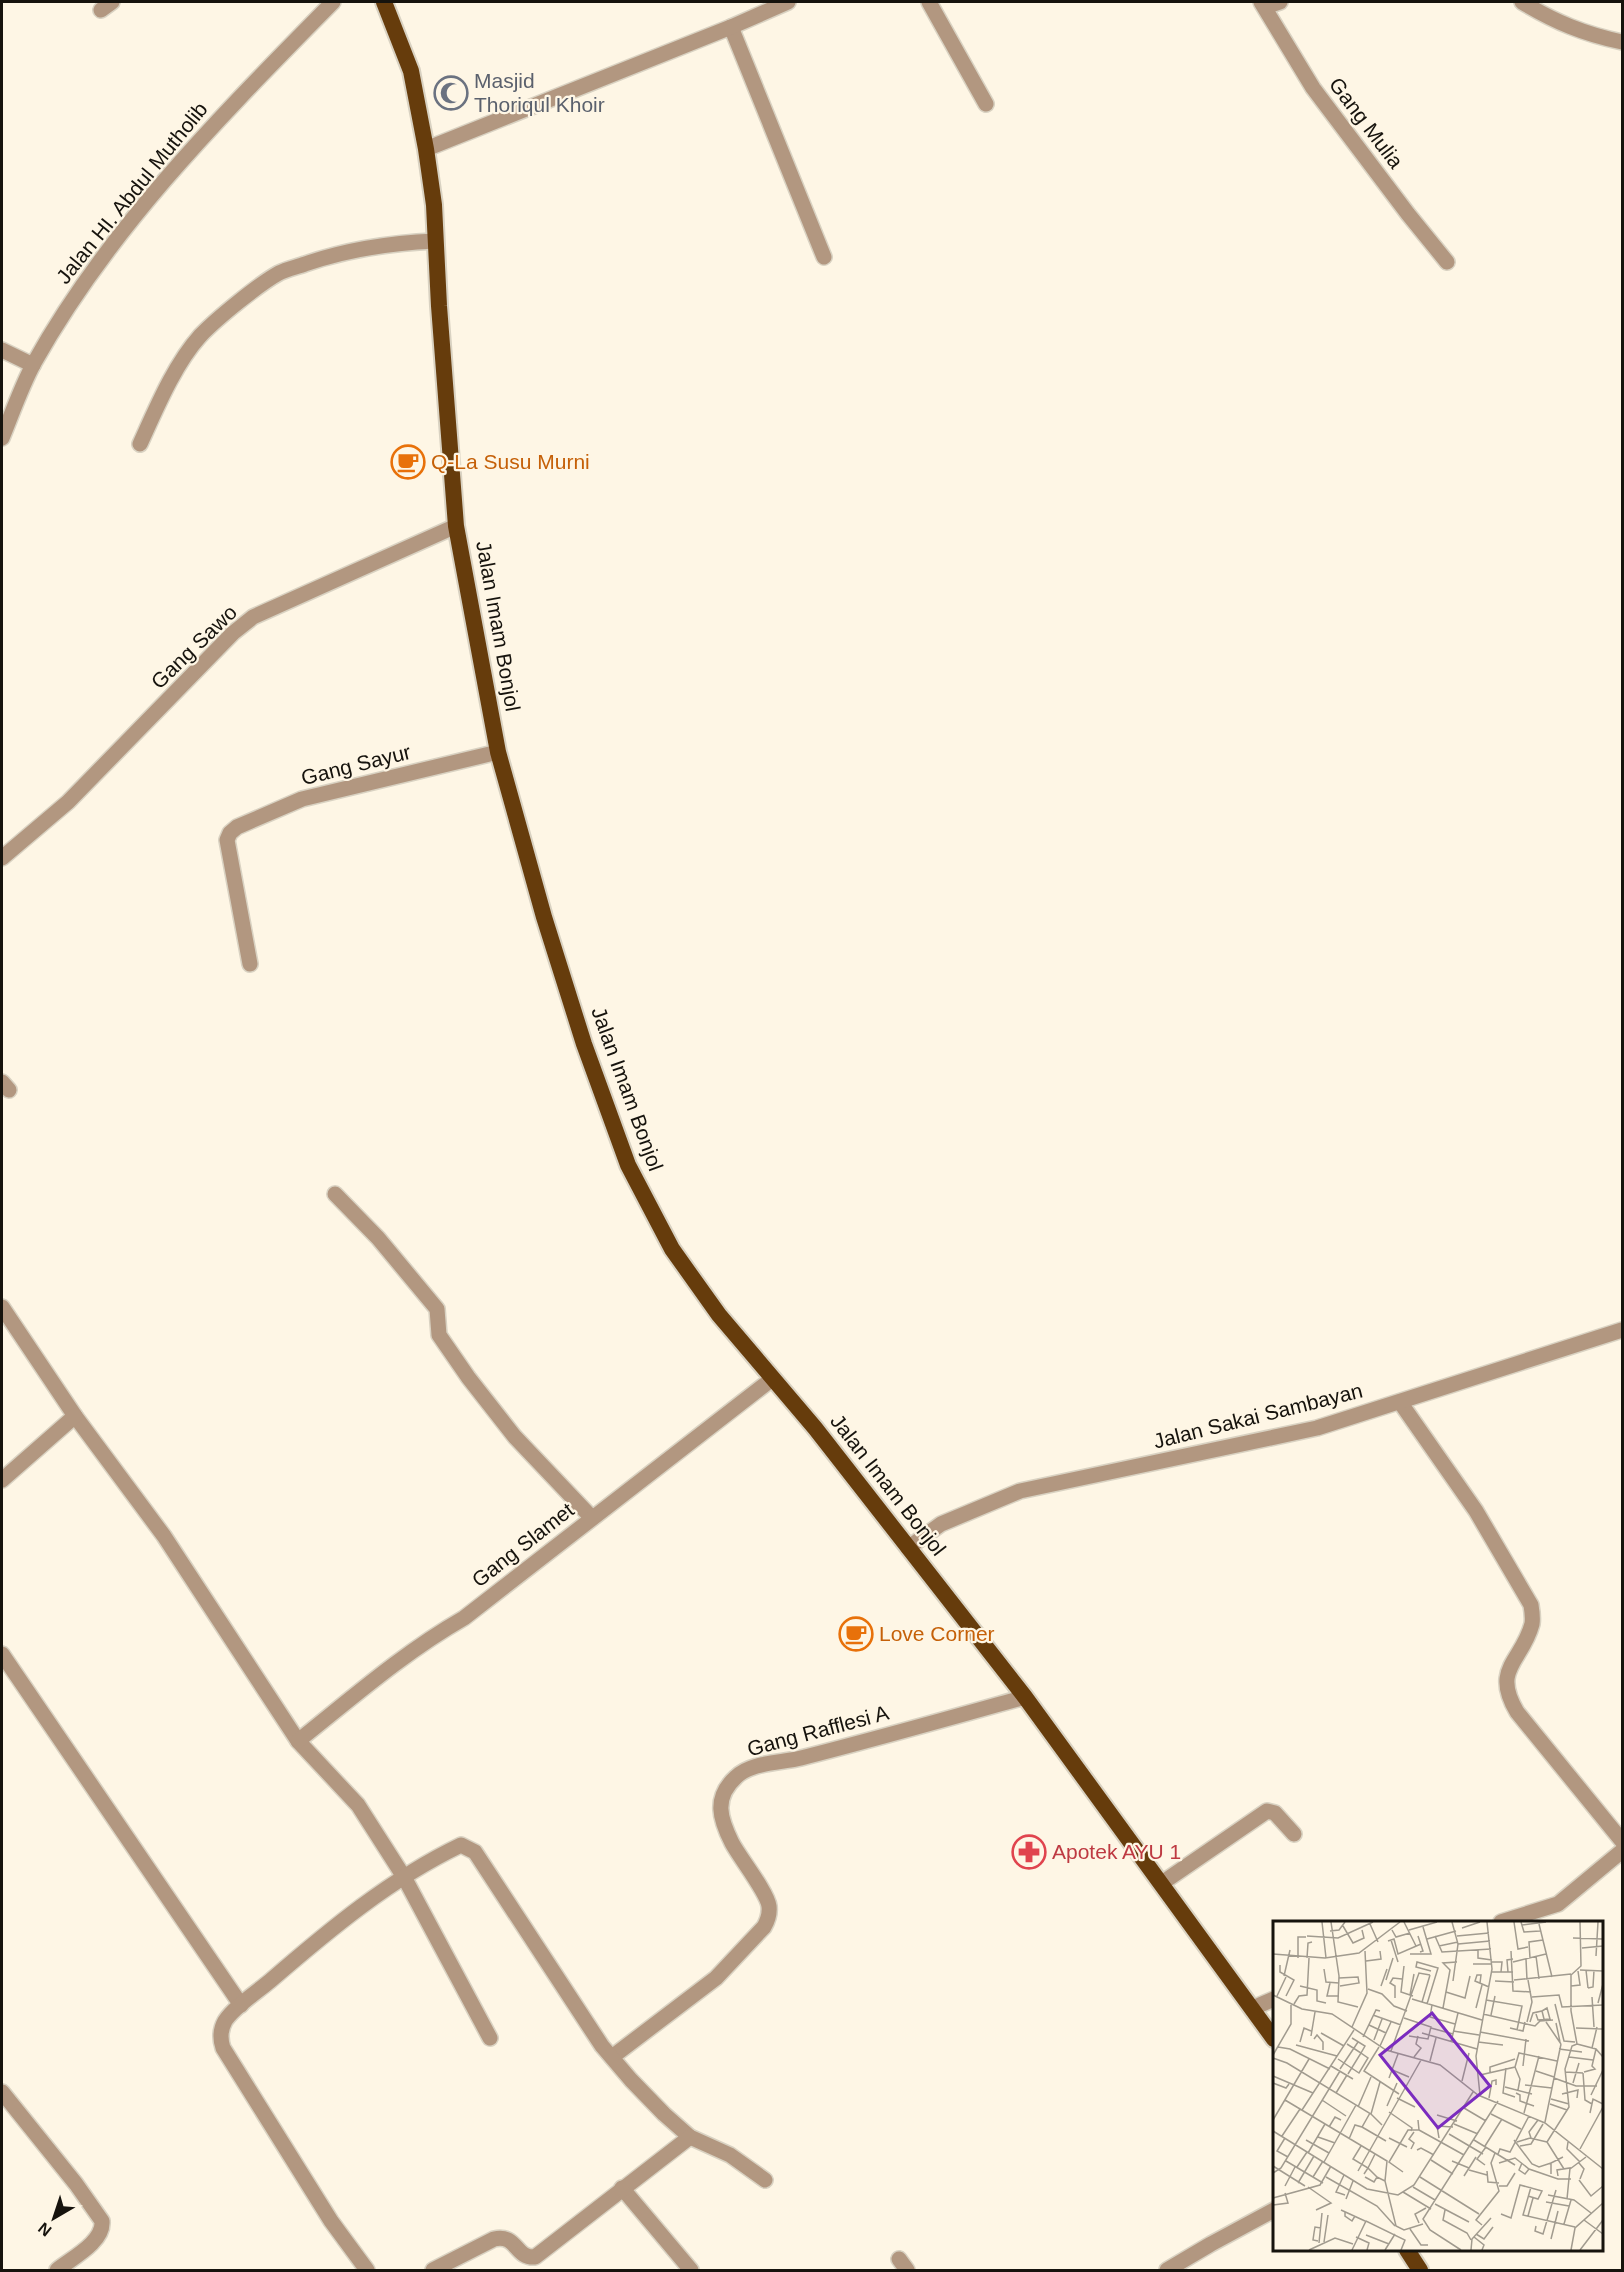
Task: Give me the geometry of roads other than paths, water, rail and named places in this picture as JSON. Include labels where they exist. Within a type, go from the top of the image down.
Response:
[{"type":"highway","name":"Jalan Imam Bonjol","points":[[387,3],[411,71],[426,148],[434,206],[456,526],[498,752],[544,917],[584,1044],[628,1165],[672,1249],[719,1315],[815,1428],[1025,1697],[1273,2036]]},
{"type":"highway","points":[[1408,2251],[1420,2271]]},
{"type":"street","name":"Jalan HI. Abdul Mutholib","points":[[2,438],[33,365],[73,299],[164,182],[252,83],[333,2]]},
{"type":"street","points":[[426,148],[731,27],[788,2]]},
{"type":"street","points":[[929,2],[986,104]]},
{"type":"street","points":[[1263,4],[1280,2]]},
{"type":"street","points":[[1522,2],[1550,19],[1591,35],[1623,42]]},
{"type":"street","name":"Gang Mulia","points":[[1263,4],[1313,88],[1447,262]]},
{"type":"street","points":[[731,27],[824,257]]},
{"type":"street","points":[[140,444],[176,372],[200,337],[237,304],[279,273],[320,259],[370,247],[393,243],[435,241]]},
{"type":"street","points":[[2,350],[33,365]]},
{"type":"street","name":"Gang Sawo","points":[[2,858],[68,802],[233,633],[253,617],[456,526]]},
{"type":"street","name":"Gang Sayur","points":[[250,964],[227,840],[237,826],[302,799],[498,752]]},
{"type":"street","points":[[335,1194],[378,1238],[437,1310],[439,1335],[468,1377],[515,1437],[592,1518]]},
{"type":"street","points":[[2,1307],[75,1416],[164,1536],[298,1741],[358,1805],[404,1877],[490,2038]]},
{"type":"street","name":"Jalan Sakai Sambayan","points":[[908,1548],[941,1524],[1020,1491],[1317,1428],[1623,1330]]},
{"type":"street","name":"Gang Slamet","points":[[298,1741],[396,1661],[425,1640],[464,1618],[772,1379]]},
{"type":"street","points":[[1400,1402],[1476,1510],[1531,1605],[1533,1622],[1512,1662],[1506,1680],[1509,1698],[1623,1841]]},
{"type":"street","points":[[2,1480],[75,1416]]},
{"type":"street","points":[[2,1654],[112,1812],[241,2005]]},
{"type":"street","name":"Gang Rafflesi A","points":[[612,2057],[716,1978],[764,1927],[769,1917],[769,1904],[732,1843],[720,1814],[720,1802],[736,1777],[746,1770],[798,1759],[1025,1697]]},
{"type":"street","points":[[1162,1883],[1268,1811],[1275,1813],[1294,1834]]},
{"type":"street","points":[[367,2271],[331,2221],[223,2048],[220,2038],[225,2021],[241,2005],[329,1931],[404,1877],[461,1845],[475,1852],[602,2046],[664,2114],[690,2137],[730,2155],[765,2180]]},
{"type":"street","points":[[1507,1921],[1558,1904],[1623,1851]]},
{"type":"street","points":[[1253,2008],[1273,2000]]},
{"type":"street","points":[[2,2092],[102,2220],[103,2228],[98,2236],[57,2271]]},
{"type":"street","points":[[433,2271],[494,2239],[503,2237],[510,2239],[528,2257],[535,2257],[690,2137]]},
{"type":"street","points":[[622,2188],[691,2271]]},
{"type":"street","points":[[1167,2271],[1211,2244],[1273,2211]]},
{"type":"place","name":"Masjid Thoriqul Khoir","points":[[451,93]]},
{"type":"place","name":"Q-La Susu Murni","points":[[408,462]]},
{"type":"place","name":"Love Corner","points":[[856,1634]]},
{"type":"place","name":"Apotek AYU 1","points":[[1029,1852]]}]
